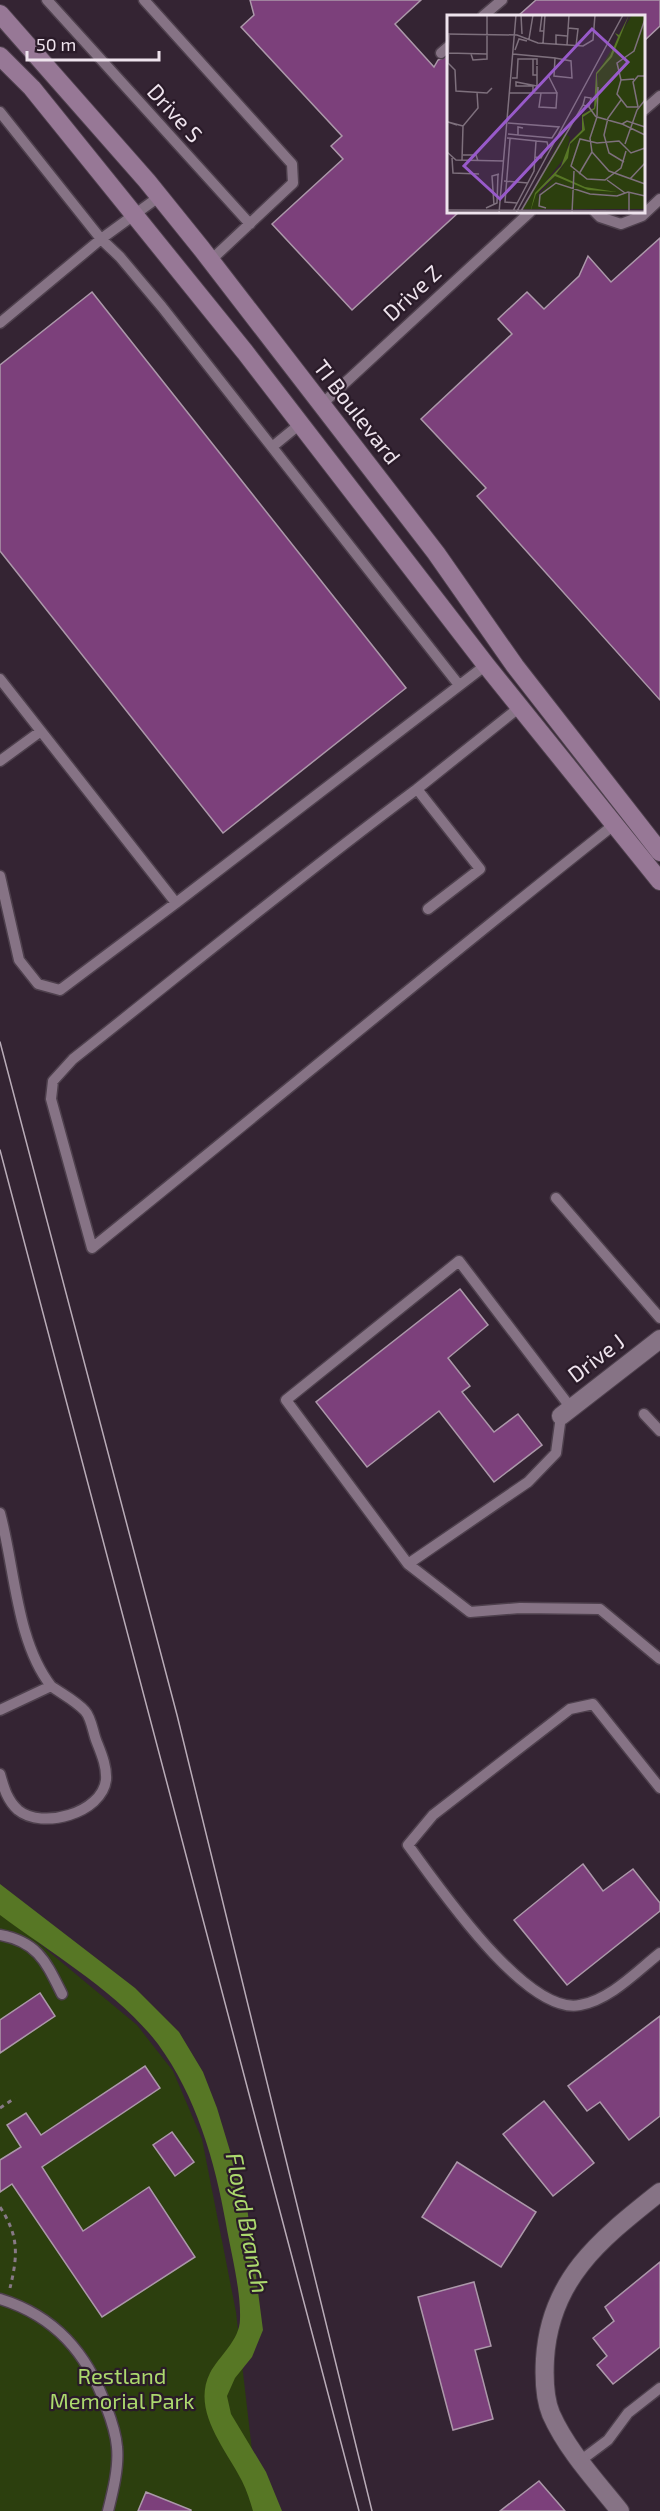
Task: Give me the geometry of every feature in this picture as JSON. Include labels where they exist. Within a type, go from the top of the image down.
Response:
[{"type":"street","name":"TI Boulevard","points":[[0,14],[160,196],[436,553],[549,710],[660,852]]},
{"type":"street","points":[[0,56],[32,88],[134,218],[245,352],[486,665],[660,881]]},
{"type":"street","points":[[300,424],[321,405]]},
{"type":"street","name":"Drive J","points":[[566,1412],[658,1344]]},
{"type":"street","points":[[620,2511],[580,2461],[550,2412],[546,2393],[546,2346],[552,2314],[560,2296],[582,2261],[607,2234],[659,2194]]},
{"type":"lane","name":"Drive S","points":[[46,0],[250,224]]},
{"type":"lane","points":[[144,0],[292,164],[293,183],[210,261]]},
{"type":"lane","points":[[484,15],[502,0]]},
{"type":"lane","points":[[645,109],[660,96]]},
{"type":"lane","points":[[0,112],[101,239],[162,307],[459,685]]},
{"type":"lane","points":[[0,322],[101,239],[134,218],[160,196]]},
{"type":"lane","points":[[595,213],[621,224],[642,216],[660,199]]},
{"type":"lane","name":"Drive Z","points":[[321,405],[529,213]]},
{"type":"lane","points":[[272,447],[300,424]]},
{"type":"lane","points":[[0,876],[19,960],[38,984],[60,990],[486,665]]},
{"type":"lane","points":[[0,679],[176,903]]},
{"type":"lane","points":[[521,706],[417,789],[334,850],[293,886],[73,1059],[53,1081],[51,1099],[92,1248],[301,1081],[441,961],[615,824]]},
{"type":"lane","points":[[0,761],[41,730]]},
{"type":"lane","points":[[417,789],[480,869],[428,909]]},
{"type":"lane","points":[[556,1198],[660,1318]]},
{"type":"lane","points":[[408,1564],[528,1482],[556,1453],[566,1412],[459,1261],[286,1400],[408,1564],[470,1612],[520,1608],[600,1609],[660,1659]]},
{"type":"lane","points":[[644,1414],[660,1431]]},
{"type":"lane","points":[[0,1513],[13,1581],[38,1669],[51,1686],[86,1712],[106,1766],[106,1783],[97,1798],[86,1808],[57,1817],[40,1819],[20,1812],[8,1799],[0,1774]]},
{"type":"lane","points":[[0,1710],[51,1686]]},
{"type":"lane","points":[[660,1788],[594,1704],[570,1709],[434,1815],[408,1845],[483,1944],[549,2001],[579,2006],[622,1983],[660,1953]]},
{"type":"lane","points":[[0,1935],[15,1938],[43,1956],[62,1994]]},
{"type":"lane","points":[[3,2300],[45,2318],[59,2329],[78,2349],[93,2373],[112,2424],[117,2447],[108,2511]]},
{"type":"lane","points":[[580,2461],[608,2440],[628,2413],[660,2388]]},
{"type":"path","points":[[0,2108],[15,2098]]},
{"type":"path","points":[[0,2207],[15,2231],[14,2272],[3,2300]]},
{"type":"green space","name":"Restland Memorial Park","points":[[0,1911],[137,2025],[173,2071],[202,2139],[236,2312],[259,2511],[0,2511]]},
{"type":"water","name":"Floyd Branch","points":[[0,1884],[135,1988],[179,2032],[203,2072],[217,2108],[247,2207],[263,2330],[252,2357],[235,2378],[227,2396],[231,2414],[266,2472],[282,2511],[253,2511],[244,2485],[220,2443],[208,2415],[205,2387],[210,2373],[237,2334],[240,2308],[216,2177],[193,2107],[171,2064],[142,2025],[104,1991],[0,1915]]},
{"type":"building","points":[[250,0],[421,0],[395,24],[434,67],[438,60],[447,56],[447,213],[458,213],[352,310],[272,224],[343,159],[331,146],[342,136],[241,27],[254,15]]},
{"type":"building","points":[[536,0],[660,0],[660,26],[645,40],[645,15],[519,15]]},
{"type":"building","points":[[660,238],[660,700],[477,496],[486,488],[421,419],[512,334],[498,319],[527,292],[544,309],[579,276],[588,256],[611,282]]},
{"type":"building","points":[[92,292],[406,688],[223,833],[0,551],[0,365]]},
{"type":"building","points":[[460,1289],[488,1325],[448,1358],[470,1386],[462,1392],[494,1432],[518,1414],[542,1445],[494,1482],[439,1411],[367,1467],[316,1402]]},
{"type":"building","points":[[583,1864],[603,1891],[633,1869],[660,1903],[660,1911],[567,1985],[514,1920]]},
{"type":"building","points":[[40,1993],[55,2016],[0,2053],[0,2020]]},
{"type":"building","points":[[660,2016],[660,2116],[629,2140],[600,2102],[587,2111],[568,2086]]},
{"type":"building","points":[[145,2066],[160,2088],[42,2167],[83,2231],[149,2187],[195,2257],[102,2317],[12,2184],[0,2192],[0,2160],[21,2147],[7,2125],[26,2113],[41,2135]]},
{"type":"building","points":[[544,2101],[594,2163],[553,2196],[503,2134]]},
{"type":"building","points":[[172,2132],[194,2162],[175,2176],[153,2145]]},
{"type":"building","points":[[457,2162],[536,2212],[501,2267],[422,2217]]},
{"type":"building","points":[[660,2262],[660,2347],[613,2384],[597,2365],[607,2356],[593,2338],[614,2321],[605,2307]]},
{"type":"building","points":[[474,2282],[491,2346],[475,2350],[493,2419],[453,2430],[418,2297]]},
{"type":"building","points":[[539,2481],[565,2511],[500,2511]]},
{"type":"building","points":[[146,2492],[191,2510],[191,2511],[138,2511]]},
{"type":"tram line","points":[[0,1042],[177,1715],[372,2511]]},
{"type":"tram line","points":[[0,1150],[359,2511]]}]
